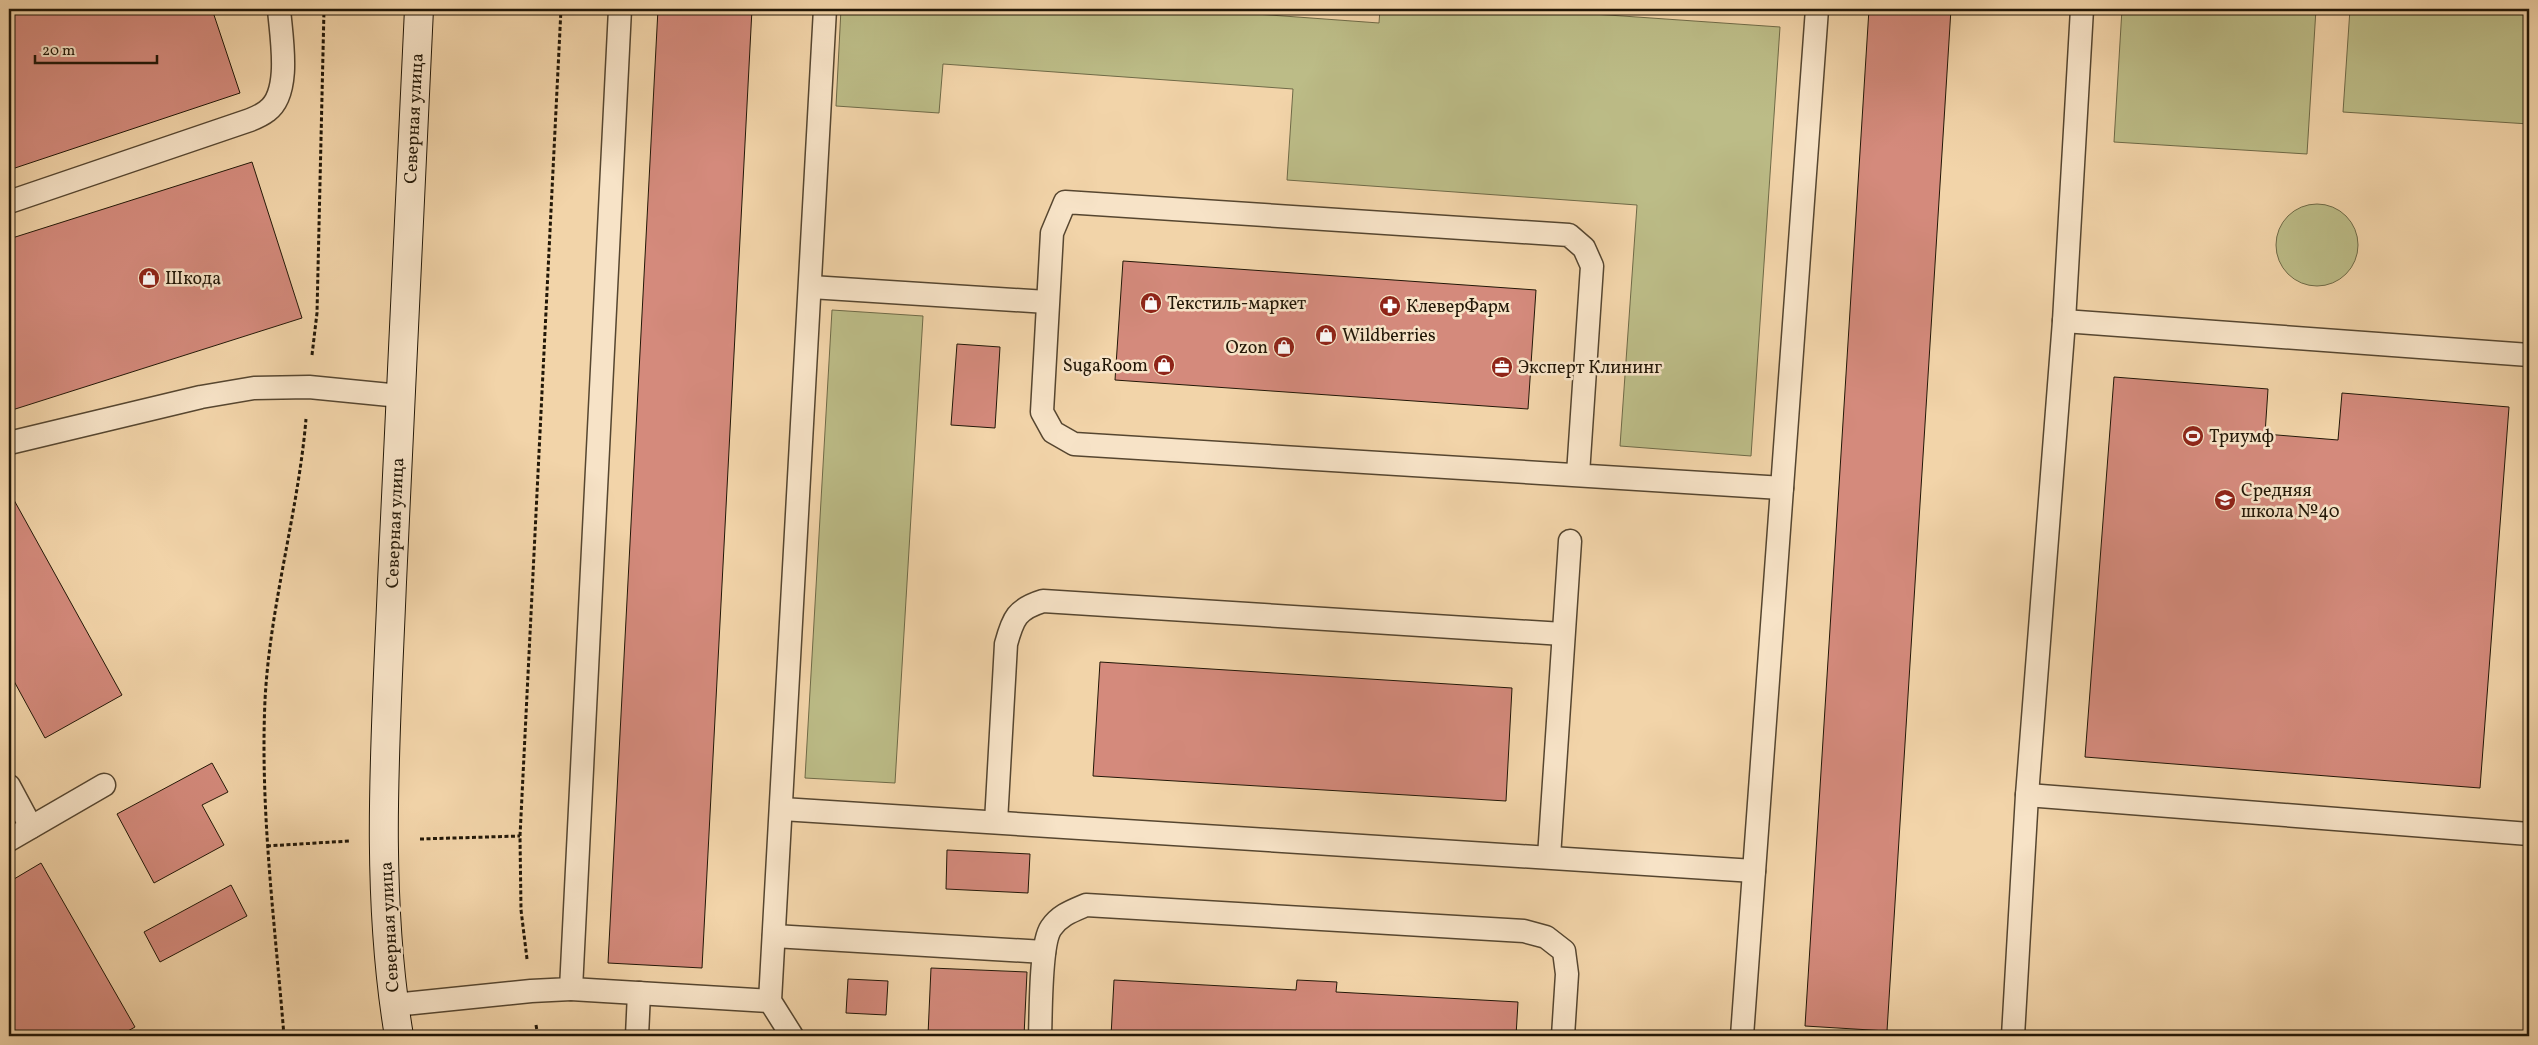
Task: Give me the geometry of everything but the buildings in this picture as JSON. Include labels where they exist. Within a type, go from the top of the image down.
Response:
[{"type":"main road","name":"Северная улица","points":[[399,1036],[394,1006],[387,922],[384,768],[419,9]]},
{"type":"lane","points":[[9,202],[250,120],[268,111],[276,100],[283,83],[279,9]]},
{"type":"lane","points":[[571,989],[620,9]]},
{"type":"lane","points":[[792,1036],[770,1001],[825,9]]},
{"type":"lane","points":[[1742,1036],[1816,9]]},
{"type":"lane","points":[[2013,1036],[2027,795],[2064,321],[2082,9]]},
{"type":"lane","points":[[1578,474],[1592,266],[1584,248],[1569,235],[1065,202],[1052,233],[1042,412],[1054,432],[1074,444],[1782,488]]},
{"type":"lane","points":[[811,287],[1047,302]]},
{"type":"lane","points":[[2064,321],[2529,355]]},
{"type":"lane","points":[[9,443],[201,397],[254,388],[309,386],[400,396]]},
{"type":"lane","points":[[1549,858],[1570,541]]},
{"type":"lane","points":[[996,822],[1006,644],[1012,621],[1025,607],[1043,601],[1563,634]]},
{"type":"lane","points":[[9,840],[104,785]]},
{"type":"lane","points":[[9,786],[31,827]]},
{"type":"lane","points":[[2027,795],[2529,834]]},
{"type":"lane","points":[[782,808],[1754,871]]},
{"type":"lane","points":[[1040,1036],[1044,952],[1050,929],[1065,914],[1086,905],[1524,931],[1546,936],[1564,952],[1567,974],[1563,1036]]},
{"type":"lane","points":[[774,936],[1044,952]]},
{"type":"lane","points":[[394,1006],[531,991],[571,989],[770,1001]]},
{"type":"lane","points":[[638,1036],[640,993]]},
{"type":"path","points":[[284,1036],[265,815],[265,699],[273,632],[304,443],[317,313],[324,9]]},
{"type":"path","points":[[538,1036],[521,910],[520,836],[561,9]]},
{"type":"green space","points":[[841,9],[1255,9],[1256,14],[1379,23],[1380,9],[1522,9],[1780,27],[1751,456],[1620,446],[1637,205],[1287,180],[1293,89],[943,64],[939,113],[836,106]]},
{"type":"green space","points":[[2122,9],[2316,9],[2307,154],[2114,142]]},
{"type":"green space","points":[[2350,9],[2529,9],[2529,124],[2343,112]]},
{"type":"green space","points":[[2317,204],[2333,207],[2346,216],[2355,229],[2358,245],[2355,261],[2346,274],[2333,283],[2317,286],[2301,283],[2288,274],[2279,261],[2276,245],[2279,229],[2288,216],[2301,207]]},
{"type":"green space","points":[[832,310],[923,316],[895,783],[805,778]]},
{"type":"place","name":"Шкода","points":[[149,278]]},
{"type":"place","name":"Текстиль-маркет","points":[[1151,303]]},
{"type":"place","name":"КлеверФарм","points":[[1390,306]]},
{"type":"place","name":"Wildberries","points":[[1326,335]]},
{"type":"place","name":"Ozon","points":[[1284,347]]},
{"type":"place","name":"SugaRoom","points":[[1164,365]]},
{"type":"place","name":"Эксперт Клининг","points":[[1502,367]]},
{"type":"place","name":"Триумф","points":[[2193,436]]},
{"type":"place","name":"Средняя школа №40","points":[[2225,500]]}]
